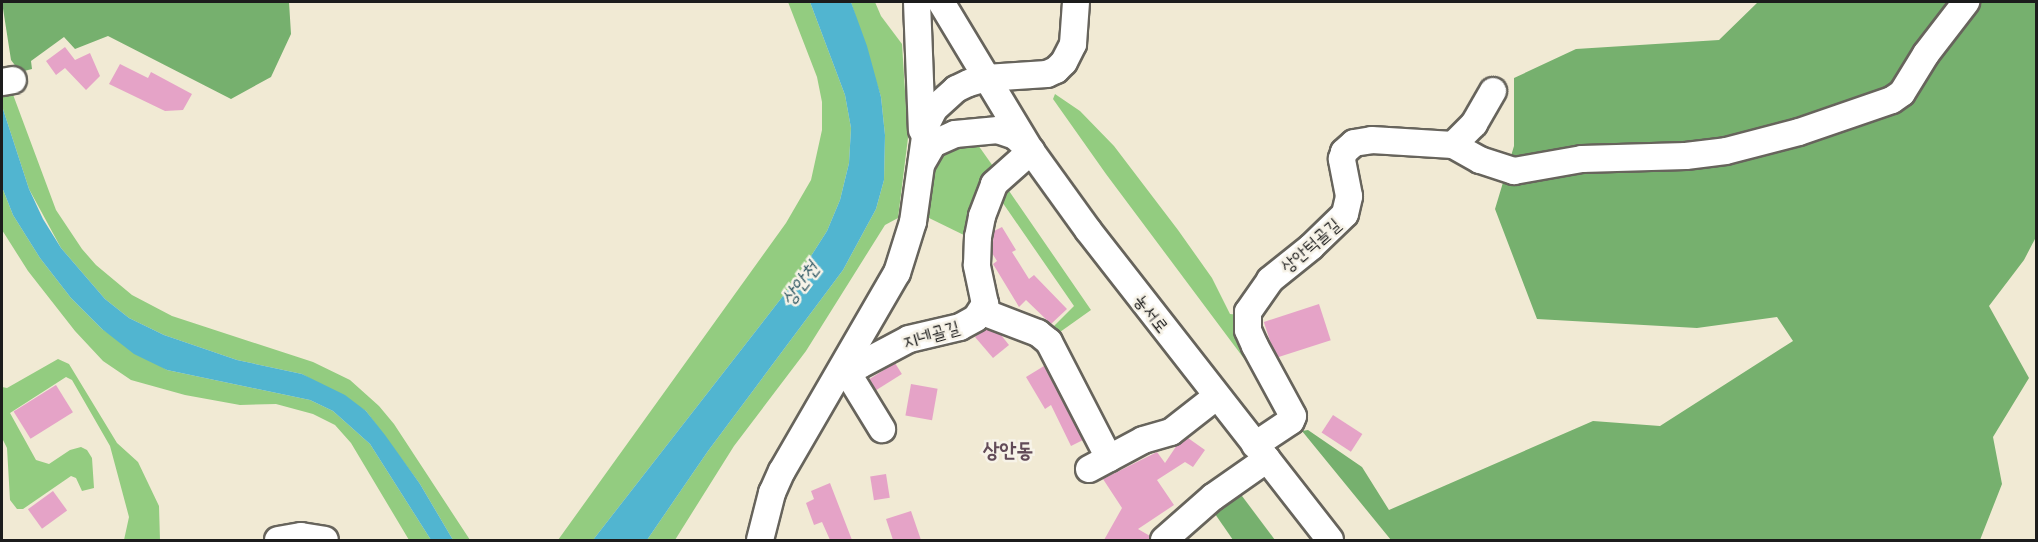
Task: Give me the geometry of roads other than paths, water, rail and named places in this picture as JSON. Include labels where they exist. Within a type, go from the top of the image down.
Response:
[{"type":"street","points":[[917,2],[922,157]]},
{"type":"street","name":"농서로","points":[[941,2],[1031,151],[1088,231],[1330,540]]},
{"type":"street","points":[[760,540],[772,494],[782,471],[897,273],[913,222],[927,123],[934,109],[956,89],[986,78],[1036,76],[1056,70],[1064,62],[1073,44],[1076,2]]},
{"type":"street","points":[[1493,90],[1482,113],[1453,145],[1480,160],[1514,171],[1582,159],[1686,156],[1726,151],[1799,132],[1892,100],[1902,93],[1926,54],[1966,2]]},
{"type":"street","points":[[922,157],[933,144],[956,134],[998,130],[1015,136],[1031,151]]},
{"type":"street","name":"상안턱골길","points":[[1164,540],[1261,452],[1293,416],[1251,338],[1246,321],[1248,312],[1270,280],[1311,247],[1345,214],[1349,196],[1342,159],[1344,152],[1354,143],[1372,140],[1453,145]]},
{"type":"street","name":"지네골길","points":[[844,367],[860,365],[909,339],[960,327],[983,312],[985,297],[977,265],[978,237],[982,216],[994,184],[1031,151]]},
{"type":"street","points":[[983,312],[1038,333],[1049,342],[1099,464],[1143,440],[1171,432],[1217,396]]},
{"type":"street","points":[[844,367],[882,429]]},
{"type":"street","points":[[278,540],[301,536],[325,540]]},
{"type":"water","name":"상안천","points":[[810,2],[851,2],[867,46],[881,97],[885,135],[884,180],[876,209],[843,270],[708,451],[647,540],[593,540],[797,278],[827,231],[840,200],[849,163],[851,128],[845,95]]},
{"type":"water","points":[[2,106],[29,189],[43,219],[61,248],[105,299],[129,318],[164,335],[237,360],[302,374],[345,395],[366,411],[385,435],[420,484],[453,540],[431,540],[370,444],[333,411],[310,400],[167,370],[134,354],[102,329],[71,298],[40,258],[13,215],[2,187]]},
{"type":"district","name":"상안동","points":[[1008,449]]}]
